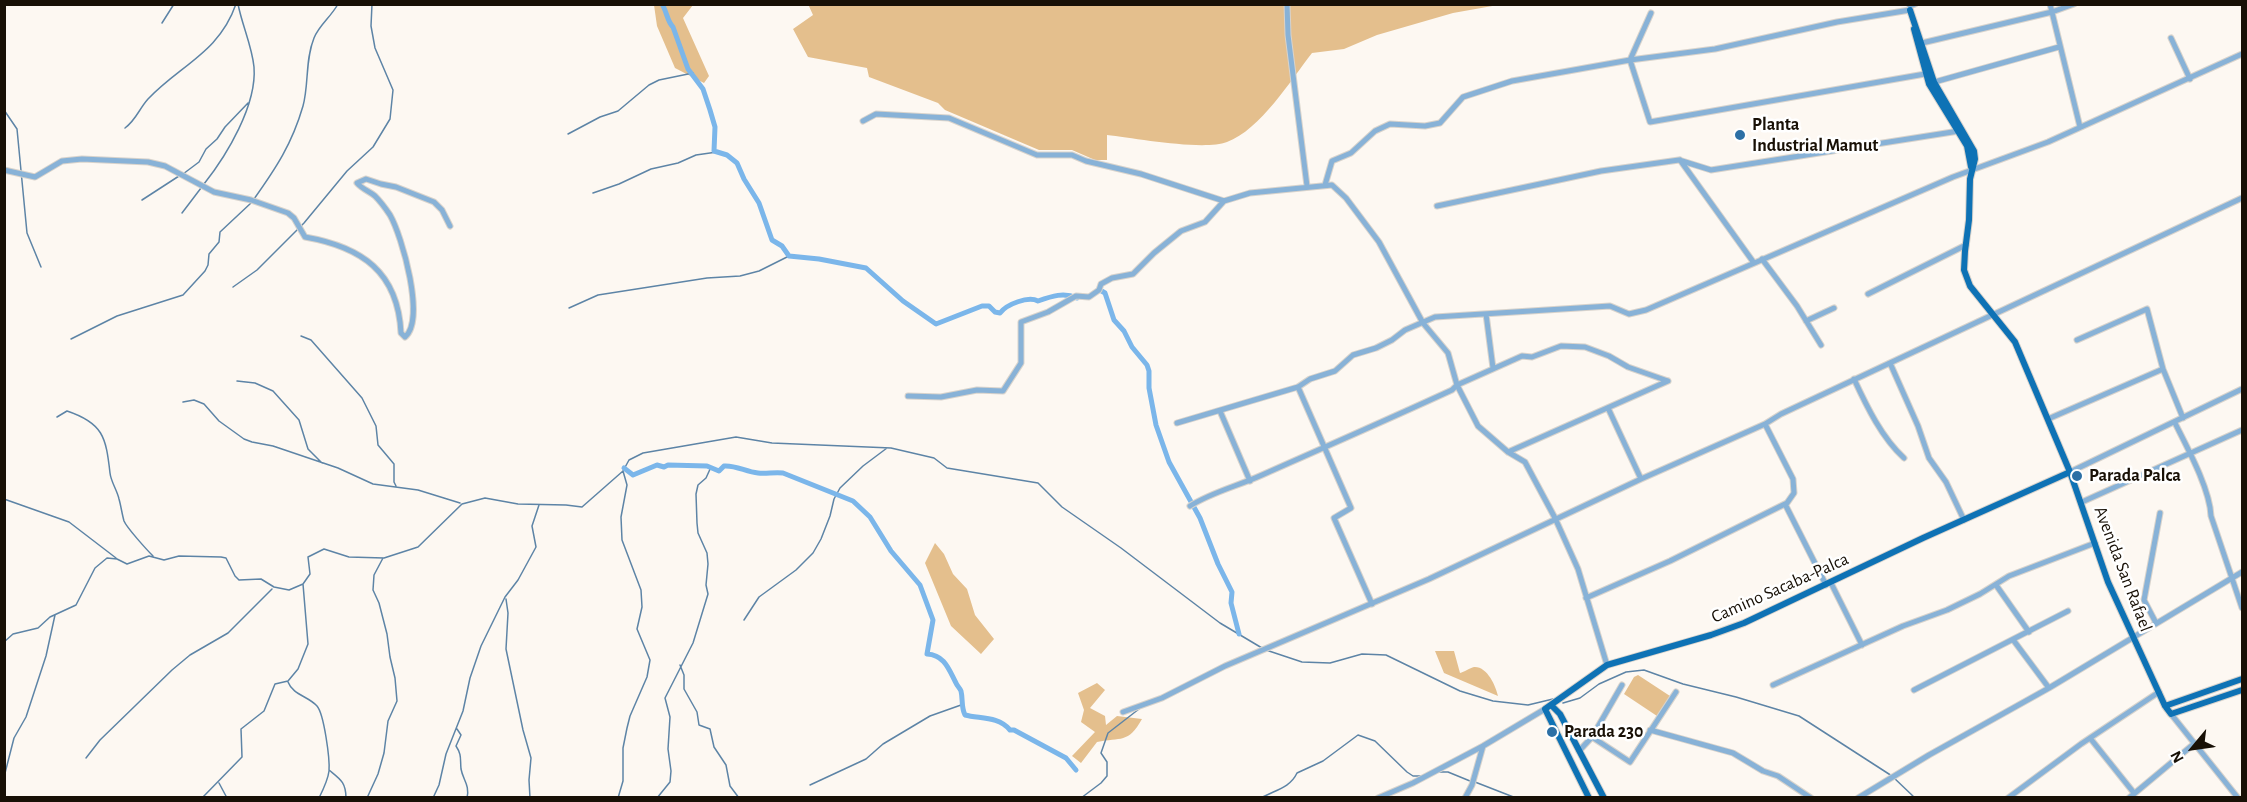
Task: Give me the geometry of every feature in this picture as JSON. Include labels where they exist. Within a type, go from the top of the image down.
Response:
[{"type":"main road","name":"Avenida San Rafael","points":[[1911,6],[1939,104],[1961,131],[1967,146],[1971,171],[1964,270],[1970,286],[2015,342],[2082,502],[2108,582],[2165,706],[2171,714]]},
{"type":"main road","name":"Avenida San Rafael","points":[[1911,6],[1925,74],[1932,83]]},
{"type":"main road","name":"Camino Sacaba-Palca","points":[[1548,707],[1607,665],[1722,631],[2070,472]]},
{"type":"main road","points":[[2165,706],[2242,679]]},
{"type":"main road","points":[[2171,714],[2242,690]]},
{"type":"main road","points":[[1548,707],[1560,714],[1604,798]]},
{"type":"main road","points":[[1548,707],[1589,798]]},
{"type":"street","points":[[1287,4],[1288,35],[1306,186]]},
{"type":"street","points":[[2050,4],[2080,127]]},
{"type":"street","points":[[1922,43],[2052,12],[2074,4]]},
{"type":"street","points":[[1325,185],[1332,161],[1351,153],[1375,131],[1390,124],[1425,126],[1440,123],[1463,97],[1512,81],[1630,60],[1715,49],[1911,6]]},
{"type":"street","points":[[1651,13],[1630,60],[1650,122],[1925,74]]},
{"type":"street","points":[[2171,38],[2190,79]]},
{"type":"street","points":[[1932,83],[2059,47]]},
{"type":"street","points":[[1177,423],[1298,387],[1335,371],[1353,355],[1376,348],[1405,330],[1435,317],[1610,306],[1629,314],[1646,310],[1932,186],[2048,142],[2242,54]]},
{"type":"street","points":[[863,121],[876,114],[949,118],[1037,154],[1072,155],[1086,161],[1141,174],[1224,201]]},
{"type":"street","points":[[1437,206],[1601,171],[1680,160],[1711,170],[1961,131]]},
{"type":"street","points":[[4,170],[35,177],[62,161],[82,159],[148,162],[165,166],[214,192],[251,200],[288,213],[294,218],[305,237],[336,244],[372,262],[397,302],[401,333],[405,337],[411,326],[414,301],[403,248],[391,217],[375,196],[357,183],[366,179],[396,187],[434,202],[442,210],[450,226]]},
{"type":"street","points":[[1680,160],[1754,263]]},
{"type":"street","points":[[908,396],[941,397],[977,390],[1003,391],[1021,363],[1021,322],[1048,312],[1076,296],[1089,297],[1099,290],[1101,284],[1112,278],[1133,274],[1181,231],[1205,222],[1224,201],[1250,194],[1306,186],[1332,185],[1346,198],[1379,242],[1423,323],[1448,353],[1457,385],[1478,426],[1508,452],[1525,462],[1555,518],[1578,569],[1607,665]]},
{"type":"street","points":[[1123,712],[1162,698],[1225,666],[1430,579],[1555,518],[1765,424],[1781,414],[2242,198]]},
{"type":"street","points":[[1868,294],[1966,245]]},
{"type":"street","points":[[1762,259],[1821,345]]},
{"type":"street","points":[[1806,321],[1834,309]]},
{"type":"street","points":[[2077,340],[2147,309],[2163,369],[2183,418]]},
{"type":"street","points":[[1486,314],[1492,368]]},
{"type":"street","points":[[1190,506],[1324,448],[1522,356],[1532,357],[1561,346],[1586,347],[1629,367],[1668,381],[1508,452]]},
{"type":"street","points":[[1890,363],[1918,426],[1929,458],[1946,482],[1964,520]]},
{"type":"street","points":[[2048,419],[2163,369]]},
{"type":"street","points":[[1854,380],[1893,448],[1904,458]]},
{"type":"street","points":[[1298,387],[1351,508],[1334,518],[1372,604]]},
{"type":"street","points":[[2070,472],[2242,389]]},
{"type":"street","points":[[1608,408],[1641,478]]},
{"type":"street","points":[[1220,411],[1250,481]]},
{"type":"street","points":[[2175,423],[2191,455],[2211,507],[2211,516],[2242,608]]},
{"type":"street","points":[[1586,598],[1670,561],[1785,504],[1794,493],[1793,479],[1765,424]]},
{"type":"street","points":[[2082,502],[2191,455],[2242,430]]},
{"type":"street","points":[[1785,504],[1862,645]]},
{"type":"street","points":[[2156,623],[2144,600],[2160,513]]},
{"type":"street","points":[[1773,685],[1903,626],[1947,610],[2031,567],[2095,543]]},
{"type":"street","points":[[1858,798],[1929,755],[2049,688],[2242,572]]},
{"type":"street","points":[[1996,585],[2028,632]]},
{"type":"street","points":[[1914,690],[2014,641],[2068,611]]},
{"type":"street","points":[[2014,641],[2049,688]]},
{"type":"street","points":[[1579,752],[1592,737],[1622,685]]},
{"type":"street","points":[[1592,737],[1630,762],[1676,692]]},
{"type":"street","points":[[2008,798],[2090,738],[2159,693]]},
{"type":"street","name":"Camino Sacaba-Palca","points":[[1378,798],[1413,783],[1483,746],[1548,707]]},
{"type":"street","name":"Avenida San Rafael","points":[[2171,714],[2238,798]]},
{"type":"street","points":[[1650,730],[1733,753],[1763,771],[1778,776],[1811,798]]},
{"type":"street","points":[[2090,738],[2131,795],[2195,743]]},
{"type":"street","points":[[1465,798],[1472,785],[1483,746]]},
{"type":"shaded area","points":[[808,4],[1498,5],[1453,13],[1377,35],[1344,49],[1312,53],[1263,116],[1239,136],[1227,142],[1186,145],[1107,135],[1107,160],[1095,160],[1072,150],[1039,150],[945,110],[938,103],[869,77],[867,68],[808,57],[793,29],[813,15]]},
{"type":"shaded area","points":[[654,5],[693,5],[683,18],[709,76],[704,83],[675,68],[657,26]]},
{"type":"shaded area","points":[[935,543],[944,554],[953,574],[967,589],[975,615],[994,639],[981,654],[951,626],[925,563]]},
{"type":"shaded area","points":[[1435,651],[1454,651],[1460,673],[1474,667],[1483,670],[1493,682],[1498,696],[1444,673]]},
{"type":"shaded area","points":[[1638,675],[1670,696],[1657,716],[1624,694],[1634,677]]},
{"type":"shaded area","points":[[1097,683],[1105,690],[1090,708],[1105,716],[1106,725],[1117,716],[1142,719],[1128,736],[1097,742],[1081,763],[1072,756],[1095,732],[1081,722],[1084,710],[1078,693]]},
{"type":"waterway","points":[[162,23],[174,4]]},
{"type":"waterway","points":[[125,128],[160,87],[198,57],[220,35],[236,4]]},
{"type":"waterway","points":[[204,184],[239,129],[246,113],[254,82],[253,59],[238,4]]},
{"type":"waterway","points":[[254,199],[276,166],[294,132],[305,98],[311,46],[319,29],[338,4]]},
{"type":"waterway","points":[[233,287],[257,270],[304,223],[347,171],[373,147],[390,119],[393,90],[375,48],[371,26],[372,4]]},
{"type":"waterway","points":[[662,4],[688,69],[703,89],[715,127],[714,151],[727,155],[737,163],[759,203],[772,240],[782,246],[789,256],[866,268],[903,301],[936,324],[982,306],[989,306],[995,312],[1000,313],[1023,300],[1038,301],[1063,295],[1077,298]]},
{"type":"waterway","points":[[568,134],[600,117],[618,111],[649,85],[659,80],[693,73]]},
{"type":"waterway","points":[[183,174],[199,162],[206,149],[248,103]]},
{"type":"waterway","points":[[4,110],[17,129],[27,233],[41,267]]},
{"type":"waterway","points":[[593,193],[651,169],[678,163],[696,155],[717,152]]},
{"type":"waterway","points":[[142,200],[179,176]]},
{"type":"waterway","points":[[182,213],[201,188]]},
{"type":"waterway","points":[[71,339],[117,316],[183,295],[205,271],[209,254],[219,242],[220,232],[251,203]]},
{"type":"waterway","points":[[569,308],[598,295],[707,278],[740,276],[759,271],[789,256]]},
{"type":"waterway","points":[[1100,290],[1105,293],[1114,320],[1147,365],[1156,425],[1169,462],[1200,518],[1232,592],[1231,603],[1239,634]]},
{"type":"waterway","points":[[301,336],[311,340],[362,398],[376,426],[378,445],[394,464],[396,486]]},
{"type":"waterway","points":[[237,381],[255,383],[273,391],[299,420],[308,449],[322,463]]},
{"type":"waterway","points":[[183,402],[194,400],[204,404],[219,421],[252,442],[273,446],[338,468],[373,484],[418,490],[460,503]]},
{"type":"waterway","points":[[57,417],[67,411],[88,421],[100,433],[107,450],[111,476],[124,521],[153,556]]},
{"type":"waterway","points":[[202,798],[242,757],[241,729],[264,711],[275,684],[288,681],[298,669],[308,644],[303,584],[310,574],[308,557],[324,549],[349,557],[384,558],[418,547],[462,504],[485,498],[518,504],[582,507],[623,471],[629,460],[643,453],[736,437],[772,443],[891,448],[934,458],[947,468],[1038,483],[1062,507],[1121,548],[1220,623],[1262,648]]},
{"type":"waterway","points":[[744,620],[759,597],[796,570],[813,553],[821,539],[840,488],[863,466],[887,448]]},
{"type":"waterway","points":[[624,468],[633,475],[657,465],[664,467],[668,465],[707,466],[719,471],[724,466],[728,466],[758,473],[783,473],[853,501],[870,517],[891,551],[920,585],[933,620],[927,654],[938,657],[948,668],[961,691],[965,715],[1000,722],[1010,730],[1066,758],[1076,770]]},
{"type":"waterway","points":[[657,798],[670,782],[671,771],[668,749],[670,717],[665,698],[693,643],[708,594],[707,553],[698,533],[696,494],[698,485],[706,478],[711,467]]},
{"type":"waterway","points":[[618,798],[623,781],[623,748],[627,728],[647,677],[650,660],[637,629],[642,607],[641,590],[622,540],[621,517],[627,485],[623,471]]},
{"type":"waterway","points":[[4,499],[69,522],[116,558]]},
{"type":"waterway","points":[[433,798],[439,785],[446,754],[463,711],[470,678],[481,646],[505,597],[518,580],[536,547],[532,526],[539,505]]},
{"type":"waterway","points":[[4,642],[13,634],[38,628],[50,617],[76,605],[95,568],[107,558],[117,559],[127,564],[149,556],[164,560],[179,556],[221,557],[226,558],[239,580],[261,579],[274,587],[289,590],[303,584]]},
{"type":"waterway","points":[[367,798],[378,774],[384,753],[388,721],[397,701],[387,634],[373,590],[374,575],[383,558]]},
{"type":"waterway","points":[[86,758],[100,740],[172,670],[190,655],[228,633],[272,589]]},
{"type":"waterway","points":[[506,599],[508,613],[506,649],[531,758],[530,798]]},
{"type":"waterway","points":[[4,777],[14,738],[26,717],[46,656],[55,615]]},
{"type":"waterway","points":[[1266,650],[1302,662],[1330,663],[1362,654],[1386,655],[1460,691],[1493,701],[1528,705],[1553,699]]},
{"type":"waterway","points":[[680,665],[684,675],[684,689],[697,712],[699,725],[710,729],[714,747],[726,765],[730,786],[739,798]]},
{"type":"waterway","points":[[1563,703],[1580,698],[1599,684],[1626,672],[1644,670],[1683,684],[1799,716],[1892,776],[1915,798]]},
{"type":"waterway","points":[[288,682],[293,690],[317,706],[322,718],[329,771],[319,798]]},
{"type":"waterway","points":[[810,785],[866,759],[883,744],[930,716],[961,705]]},
{"type":"waterway","points":[[1081,798],[1107,776],[1107,762],[1101,753],[1108,733],[1139,709]]},
{"type":"waterway","points":[[457,729],[461,735],[456,746],[467,786],[467,798]]},
{"type":"waterway","points":[[1261,798],[1286,785],[1297,773],[1323,761],[1358,735],[1375,741],[1413,776],[1422,776]]},
{"type":"waterway","points":[[329,770],[344,784],[346,798]]},
{"type":"waterway","points":[[1438,772],[1448,772],[1470,781]]},
{"type":"waterway","points":[[1475,782],[1516,798]]},
{"type":"waterway","points":[[219,783],[227,798]]},
{"type":"place","name":"Planta Industrial Mamut","points":[[1740,135]]},
{"type":"place","name":"Parada Palca","points":[[2077,476]]},
{"type":"place","name":"Parada 230","points":[[1552,732]]}]
